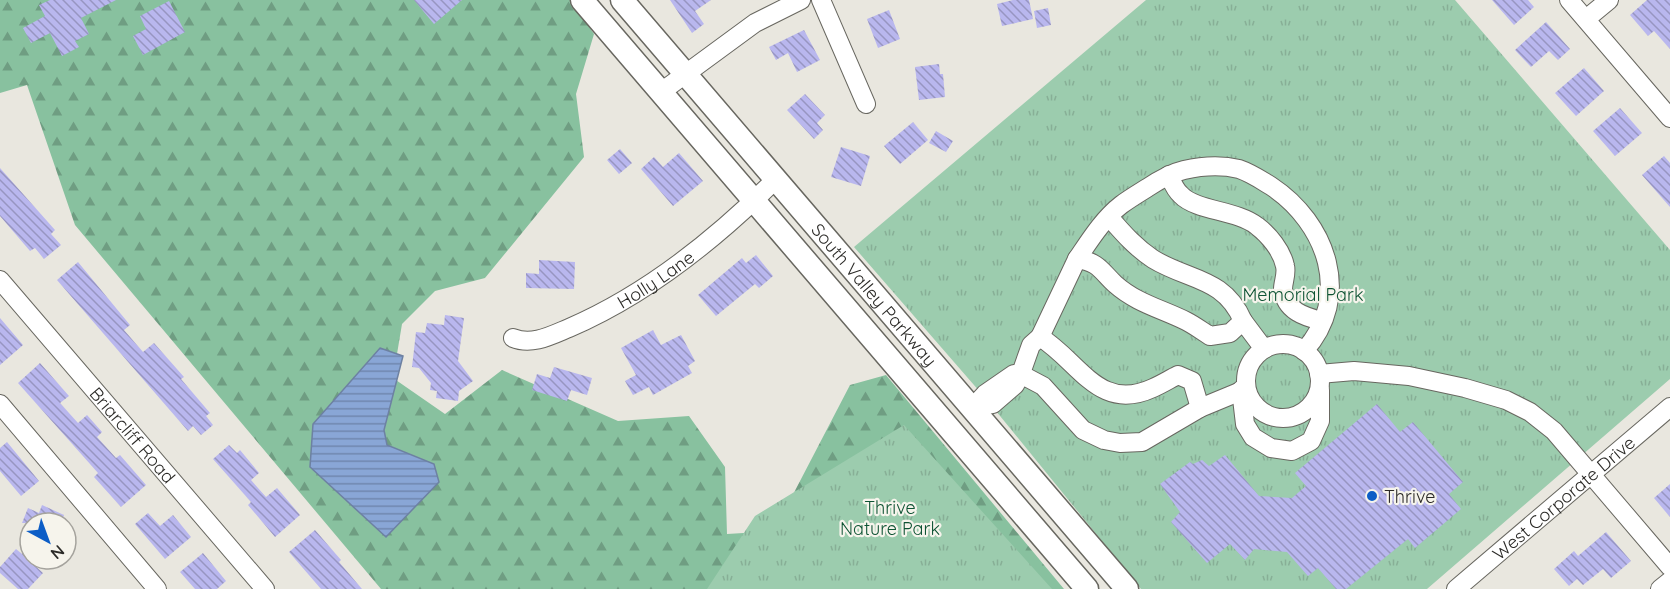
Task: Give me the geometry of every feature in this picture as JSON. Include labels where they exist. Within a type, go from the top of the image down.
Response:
[{"type":"main road","name":"South Valley Parkway","points":[[582,0],[1087,589]]},
{"type":"main road","name":"South Valley Parkway","points":[[622,0],[1127,589]]},
{"type":"main road","points":[[950,429],[972,408]]},
{"type":"street","points":[[661,92],[754,23],[801,0]]},
{"type":"street","points":[[822,0],[866,104]]},
{"type":"street","points":[[1569,0],[1670,118]]},
{"type":"street","points":[[1586,19],[1609,0]]},
{"type":"street","points":[[1020,376],[1031,345],[1040,337],[1077,259],[1109,217],[1120,206],[1169,175],[1184,170],[1227,166],[1256,177],[1289,198],[1319,237],[1327,258],[1330,282],[1328,304],[1313,341],[1304,351]]},
{"type":"street","points":[[1169,175],[1177,191],[1189,201],[1234,215],[1256,225],[1275,243],[1286,267],[1283,290],[1287,302],[1304,317],[1323,321]]},
{"type":"street","name":"Holly Lane","points":[[513,338],[524,342],[549,336],[601,314],[629,298],[679,264],[754,201],[776,179]]},
{"type":"street","points":[[1109,217],[1135,245],[1155,260],[1212,284],[1237,309],[1264,349]]},
{"type":"street","points":[[1077,259],[1088,260],[1101,268],[1113,283],[1132,298],[1187,321],[1209,336],[1230,333],[1243,321]]},
{"type":"street","name":"Briarcliff Road","points":[[0,280],[265,589]]},
{"type":"street","points":[[1040,337],[1053,345],[1102,391],[1119,396],[1139,393],[1178,375],[1192,381],[1200,408]]},
{"type":"street","points":[[1287,344],[1304,351],[1315,363],[1320,381],[1320,421],[1311,441],[1292,451],[1271,448],[1253,437],[1245,424],[1244,390],[1248,366],[1264,349],[1275,345],[1287,344]]},
{"type":"street","points":[[1320,381],[1354,371],[1409,376],[1466,388],[1506,400],[1530,412],[1554,431],[1576,458],[1592,473],[1670,567]]},
{"type":"street","points":[[972,408],[985,394],[1014,374],[1026,377],[1043,387],[1083,430],[1104,440],[1120,443],[1142,442],[1200,408],[1244,390]]},
{"type":"street","points":[[1244,390],[1260,411],[1271,417],[1284,418],[1296,416],[1315,401],[1320,381]]},
{"type":"street","points":[[0,404],[157,589]]},
{"type":"street","name":"West Corporate Drive","points":[[1456,589],[1670,407]]},
{"type":"street","points":[[1660,589],[1670,581]]},
{"type":"green space","points":[[0,0],[571,0],[594,34],[576,94],[584,157],[485,278],[435,291],[402,324],[393,378],[445,414],[502,370],[618,421],[689,416],[725,467],[727,534],[774,531],[850,385],[886,375],[1064,589],[381,589],[75,225],[27,85],[0,93]]},
{"type":"green space","name":"Memorial Park","points":[[1146,0],[1455,0],[1670,250],[1670,379],[1427,589],[1141,589],[987,400],[854,247]]},
{"type":"green space","name":"Thrive Nature Park","points":[[904,425],[1052,589],[707,589],[755,516]]},
{"type":"water","points":[[380,348],[403,356],[384,430],[387,445],[434,464],[439,482],[386,537],[310,467],[313,424]]},
{"type":"building","points":[[50,0],[116,0],[81,18],[89,34],[75,41],[79,47],[62,56],[50,33],[31,43],[23,28],[45,16],[39,5]]},
{"type":"building","points":[[414,0],[462,0],[434,24]]},
{"type":"building","points":[[670,0],[711,0],[695,11],[704,24],[692,33]]},
{"type":"building","points":[[1013,0],[1029,0],[1033,19],[1002,26],[997,4]]},
{"type":"building","points":[[1492,0],[1528,0],[1534,7],[1514,25]]},
{"type":"building","points":[[1647,0],[1670,0],[1670,49],[1654,31],[1648,36],[1630,15]]},
{"type":"building","points":[[169,1],[185,32],[143,55],[133,36],[146,29],[140,16]]},
{"type":"building","points":[[1048,8],[1051,25],[1037,28],[1034,11]]},
{"type":"building","points":[[889,10],[900,39],[878,48],[867,19]]},
{"type":"building","points":[[1546,22],[1570,49],[1558,60],[1549,51],[1531,67],[1515,50]]},
{"type":"building","points":[[804,30],[820,60],[797,72],[788,53],[776,60],[769,47]]},
{"type":"building","points":[[939,64],[940,74],[943,74],[945,97],[919,100],[915,67]]},
{"type":"building","points":[[1584,68],[1604,91],[1576,116],[1555,93]]},
{"type":"building","points":[[805,94],[825,115],[817,123],[823,130],[814,139],[787,110]]},
{"type":"building","points":[[1620,108],[1642,133],[1615,156],[1593,131]]},
{"type":"building","points":[[913,122],[928,140],[900,164],[884,146]]},
{"type":"building","points":[[936,131],[953,141],[946,152],[929,143]]},
{"type":"building","points":[[841,147],[870,156],[861,186],[831,177]]},
{"type":"building","points":[[620,149],[632,163],[619,174],[607,160]]},
{"type":"building","points":[[679,153],[703,181],[673,206],[641,169],[654,157],[663,167]]},
{"type":"building","points":[[1664,156],[1670,163],[1670,207],[1642,175]]},
{"type":"building","points":[[0,168],[55,230],[51,234],[61,245],[44,259],[35,248],[30,251],[0,216]]},
{"type":"building","points":[[756,255],[773,276],[759,288],[755,284],[716,316],[698,295],[742,258],[746,263]]},
{"type":"building","points":[[539,260],[575,262],[574,289],[526,288],[526,273],[539,274]]},
{"type":"building","points":[[78,262],[130,325],[124,330],[143,352],[154,343],[184,377],[181,379],[210,413],[206,416],[213,425],[201,435],[193,426],[188,431],[57,280]]},
{"type":"building","points":[[445,315],[464,318],[458,361],[473,381],[459,391],[458,401],[436,398],[437,391],[430,390],[431,383],[419,368],[412,367],[416,332],[425,333],[427,323],[444,325]]},
{"type":"building","points":[[0,318],[23,345],[0,365]]},
{"type":"building","points":[[653,330],[661,345],[681,335],[695,361],[688,366],[692,373],[653,395],[649,387],[633,395],[625,381],[636,375],[621,348]]},
{"type":"building","points":[[40,363],[69,396],[60,403],[78,423],[87,415],[102,432],[97,437],[116,458],[120,455],[146,485],[121,507],[94,477],[98,473],[18,383]]},
{"type":"building","points":[[554,367],[592,378],[587,395],[571,390],[567,401],[532,390],[537,374],[550,378]]},
{"type":"building","name":"Thrive","points":[[1377,404],[1400,432],[1413,422],[1463,482],[1449,494],[1461,509],[1415,548],[1408,539],[1346,589],[1336,589],[1318,568],[1308,576],[1287,552],[1254,549],[1245,560],[1230,544],[1207,563],[1171,522],[1180,512],[1160,484],[1190,462],[1193,464],[1202,460],[1209,466],[1225,455],[1259,496],[1292,498],[1306,486],[1295,473]]},
{"type":"building","points":[[7,442],[39,481],[21,496],[0,471],[0,448]]},
{"type":"building","points":[[229,445],[237,453],[240,450],[259,473],[251,480],[266,497],[277,488],[300,515],[275,537],[248,505],[251,502],[213,459]]},
{"type":"building","points":[[1670,484],[1670,517],[1654,498]]},
{"type":"building","points":[[42,505],[55,511],[40,511]]},
{"type":"building","points":[[148,513],[160,526],[173,515],[191,537],[165,559],[135,524]]},
{"type":"building","points":[[315,530],[362,589],[321,589],[289,552]]},
{"type":"building","points":[[1606,532],[1631,561],[1611,578],[1603,569],[1583,585],[1577,579],[1569,586],[1554,569],[1574,551],[1578,556]]},
{"type":"building","points":[[16,549],[18,551],[18,571],[41,571],[43,573],[28,589],[18,589],[0,573],[0,567]]},
{"type":"building","points":[[203,553],[226,581],[217,589],[195,589],[180,572]]},
{"type":"place","name":"Thrive","points":[[1372,496]]}]
